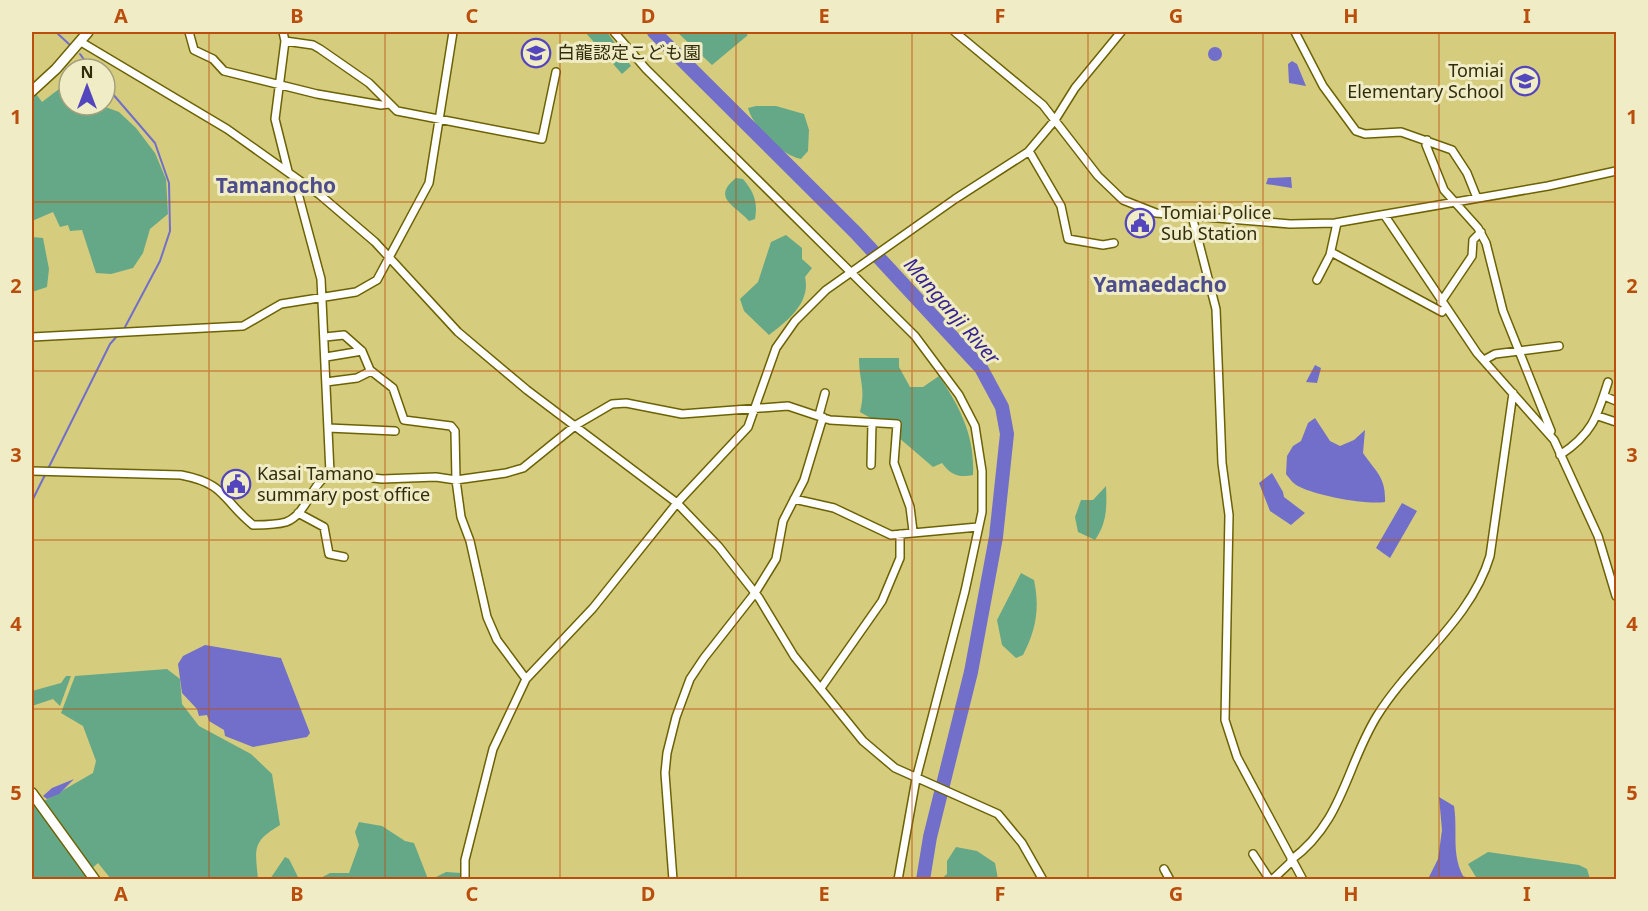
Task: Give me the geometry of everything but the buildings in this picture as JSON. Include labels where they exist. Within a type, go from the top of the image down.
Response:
[{"type":"street","points":[[32,91],[81,42],[88,32]]},
{"type":"street","points":[[189,32],[194,50],[213,59],[224,71],[358,102],[389,104]]},
{"type":"street","points":[[283,32],[285,41],[275,119],[288,171]]},
{"type":"street","points":[[32,337],[243,326],[281,304],[322,298],[369,286],[378,280],[429,183],[453,32]]},
{"type":"street","points":[[614,32],[646,69],[915,336],[966,409],[975,426],[982,471],[982,512],[918,780],[898,879]]},
{"type":"street","points":[[955,32],[1025,88],[1055,120],[1098,176],[1123,200],[1156,213],[1290,224],[1337,223],[1617,171]]},
{"type":"street","points":[[465,879],[465,860],[493,748],[526,680],[594,608],[677,503],[748,427],[776,348],[795,321],[826,290],[1029,151],[1055,120],[1075,88],[1121,32]]},
{"type":"street","points":[[1295,32],[1323,86],[1356,131],[1365,134],[1401,132],[1452,150],[1467,173],[1477,198]]},
{"type":"street","points":[[285,41],[313,45],[320,49],[369,83],[396,111],[542,139],[556,72]]},
{"type":"street","points":[[81,42],[198,110],[288,171],[349,219],[390,258],[458,332],[527,390],[576,424],[677,503],[719,547],[755,594],[779,633],[863,741],[880,758],[918,780],[998,814],[1006,822],[1043,879]]},
{"type":"street","points":[[1427,140],[1437,178],[1454,202],[1481,232],[1503,311],[1551,431],[1549,434]]},
{"type":"street","points":[[1029,151],[1061,206],[1068,239],[1103,245],[1114,243]]},
{"type":"street","points":[[300,181],[296,186],[320,272],[330,473]]},
{"type":"street","points":[[1192,216],[1216,309],[1222,463],[1229,515],[1225,720],[1237,757],[1303,879]]},
{"type":"street","points":[[1384,216],[1443,305],[1484,360],[1549,434],[1598,536],[1617,596]]},
{"type":"street","points":[[1317,280],[1331,252],[1337,223]]},
{"type":"street","points":[[1331,252],[1442,312],[1443,305],[1472,256],[1473,240],[1481,232]]},
{"type":"street","points":[[325,337],[344,335],[362,351],[371,371],[393,388],[404,420],[451,426],[455,430],[456,480],[461,517],[470,541],[487,617],[497,640],[526,680]]},
{"type":"street","points":[[1484,360],[1495,354],[1559,346]]},
{"type":"street","points":[[326,357],[362,351]]},
{"type":"street","points":[[326,382],[357,378],[371,371]]},
{"type":"street","points":[[1560,455],[1581,441],[1598,416],[1608,382]]},
{"type":"street","points":[[673,879],[665,772],[676,717],[690,679],[755,594],[776,558],[783,521],[804,480],[825,393]]},
{"type":"street","points":[[1253,854],[1271,879],[1314,841],[1332,814],[1377,715],[1458,616],[1484,574],[1490,556],[1513,393]]},
{"type":"street","points":[[1604,396],[1617,401]]},
{"type":"street","points":[[32,471],[181,475],[202,479],[216,486],[253,525],[287,522],[298,513],[319,482],[330,473],[382,479],[436,477],[456,480],[490,477],[523,468],[576,424],[612,404],[626,403],[682,414],[788,406],[830,420],[897,424],[894,463],[910,507],[913,531]]},
{"type":"street","points":[[1598,416],[1617,422]]},
{"type":"street","points":[[871,465],[872,423]]},
{"type":"street","points":[[328,428],[395,431]]},
{"type":"street","points":[[794,499],[834,508],[891,535],[913,531],[978,527]]},
{"type":"street","points":[[298,513],[317,521],[324,527],[329,554],[344,557]]},
{"type":"street","points":[[821,688],[882,601],[900,558],[900,534]]},
{"type":"street","points":[[32,793],[95,879]]},
{"type":"street","points":[[1164,869],[1170,879]]},
{"type":"green space","points":[[585,32],[607,32],[631,66],[622,74]]},
{"type":"green space","points":[[677,32],[743,32],[748,35],[712,65]]},
{"type":"green space","points":[[32,88],[42,102],[57,91],[57,117],[117,117],[117,111],[119,112],[136,128],[155,153],[166,179],[168,214],[150,229],[143,253],[133,268],[111,274],[96,273],[82,230],[70,231],[68,225],[60,227],[53,212],[32,221]]},
{"type":"green space","points":[[776,106],[804,114],[809,130],[808,151],[801,159],[777,147],[762,132],[748,108]]},
{"type":"green space","points":[[736,178],[743,179],[750,188],[756,207],[755,219],[749,221],[732,206],[725,196],[729,185]]},
{"type":"green space","points":[[786,235],[802,248],[802,259],[812,268],[805,277],[805,295],[801,303],[783,324],[769,335],[744,311],[740,299],[758,282],[771,242]]},
{"type":"green space","points":[[32,237],[43,238],[49,269],[47,287],[32,292]]},
{"type":"green space","points":[[859,358],[899,358],[899,367],[910,387],[923,387],[939,376],[965,422],[971,447],[973,475],[955,475],[942,463],[933,467],[898,437],[900,421],[874,420],[860,412],[862,390]]},
{"type":"green space","points":[[1106,486],[1105,514],[1102,527],[1095,540],[1078,532],[1075,517],[1081,500],[1093,500]]},
{"type":"green space","points":[[1021,573],[1034,580],[1037,610],[1034,628],[1027,646],[1023,655],[1016,658],[1002,645],[997,620]]},
{"type":"green space","points":[[167,669],[180,679],[182,704],[199,726],[251,754],[272,774],[280,825],[264,836],[257,847],[258,879],[111,879],[98,863],[87,873],[91,879],[32,880],[32,808],[93,773],[96,761],[83,726],[61,713],[75,676]]},
{"type":"green space","points":[[66,676],[71,676],[60,706],[53,699],[32,706],[32,691],[61,683]]},
{"type":"green space","points":[[359,822],[382,826],[405,841],[414,843],[428,879],[319,879],[330,873],[349,873],[359,845],[355,832]]},
{"type":"green space","points":[[956,847],[977,851],[995,863],[998,879],[941,879],[947,874],[947,861]]},
{"type":"green space","points":[[1488,852],[1579,865],[1587,869],[1590,879],[1477,879],[1468,864]]},
{"type":"green space","points":[[285,857],[289,859],[299,879],[270,879]]},
{"type":"green space","points":[[446,872],[461,873],[462,879],[430,880]]},
{"type":"shaded area","points":[[1215,47],[1220,49],[1222,54],[1220,59],[1215,61],[1210,59],[1208,54],[1210,49]]},
{"type":"shaded area","points":[[1292,61],[1297,64],[1306,86],[1289,83],[1288,64]]},
{"type":"shaded area","points":[[1291,177],[1292,188],[1266,184],[1268,178]]},
{"type":"shaded area","points":[[1315,365],[1321,368],[1317,383],[1306,382]]},
{"type":"shaded area","points":[[1315,418],[1330,441],[1340,446],[1354,440],[1365,430],[1363,453],[1382,481],[1385,502],[1355,501],[1308,490],[1296,485],[1286,474],[1287,456],[1293,446],[1301,441],[1308,423]]},
{"type":"shaded area","points":[[1272,473],[1284,497],[1305,513],[1291,525],[1270,511],[1259,483]]},
{"type":"shaded area","points":[[1402,503],[1417,511],[1390,558],[1376,548]]},
{"type":"shaded area","points":[[205,645],[281,658],[310,733],[307,737],[253,747],[225,736],[224,730],[209,721],[207,715],[199,716],[197,709],[182,693],[178,664],[183,656]]},
{"type":"shaded area","points":[[74,779],[59,794],[47,799],[43,796],[52,788]]},
{"type":"shaded area","points":[[1439,797],[1454,806],[1457,859],[1463,876],[1470,879],[1428,879],[1438,859],[1442,830]]},
{"type":"waterway","points":[[56,32],[71,46]]},
{"type":"waterway","name":"Manganji River","points":[[654,32],[856,233],[981,368],[1002,407],[1007,434],[996,537],[971,672],[930,837],[923,880]]},
{"type":"waterway","points":[[117,99],[155,143],[169,183],[170,231],[160,261],[124,329]]},
{"type":"waterway","points":[[32,501],[110,344],[118,335]]},
{"type":"place","name":"白龍認定こども園","points":[[536,53]]},
{"type":"place","name":"Tomiai Elementary School","points":[[1525,81]]},
{"type":"place","name":"Tomiai Police Sub Station","points":[[1140,223]]},
{"type":"place","name":"Kasai Tamano summary post office","points":[[236,484]]},
{"type":"district","name":"Tamanocho","points":[[276,186]]},
{"type":"district","name":"Yamaedacho","points":[[1160,285]]}]
